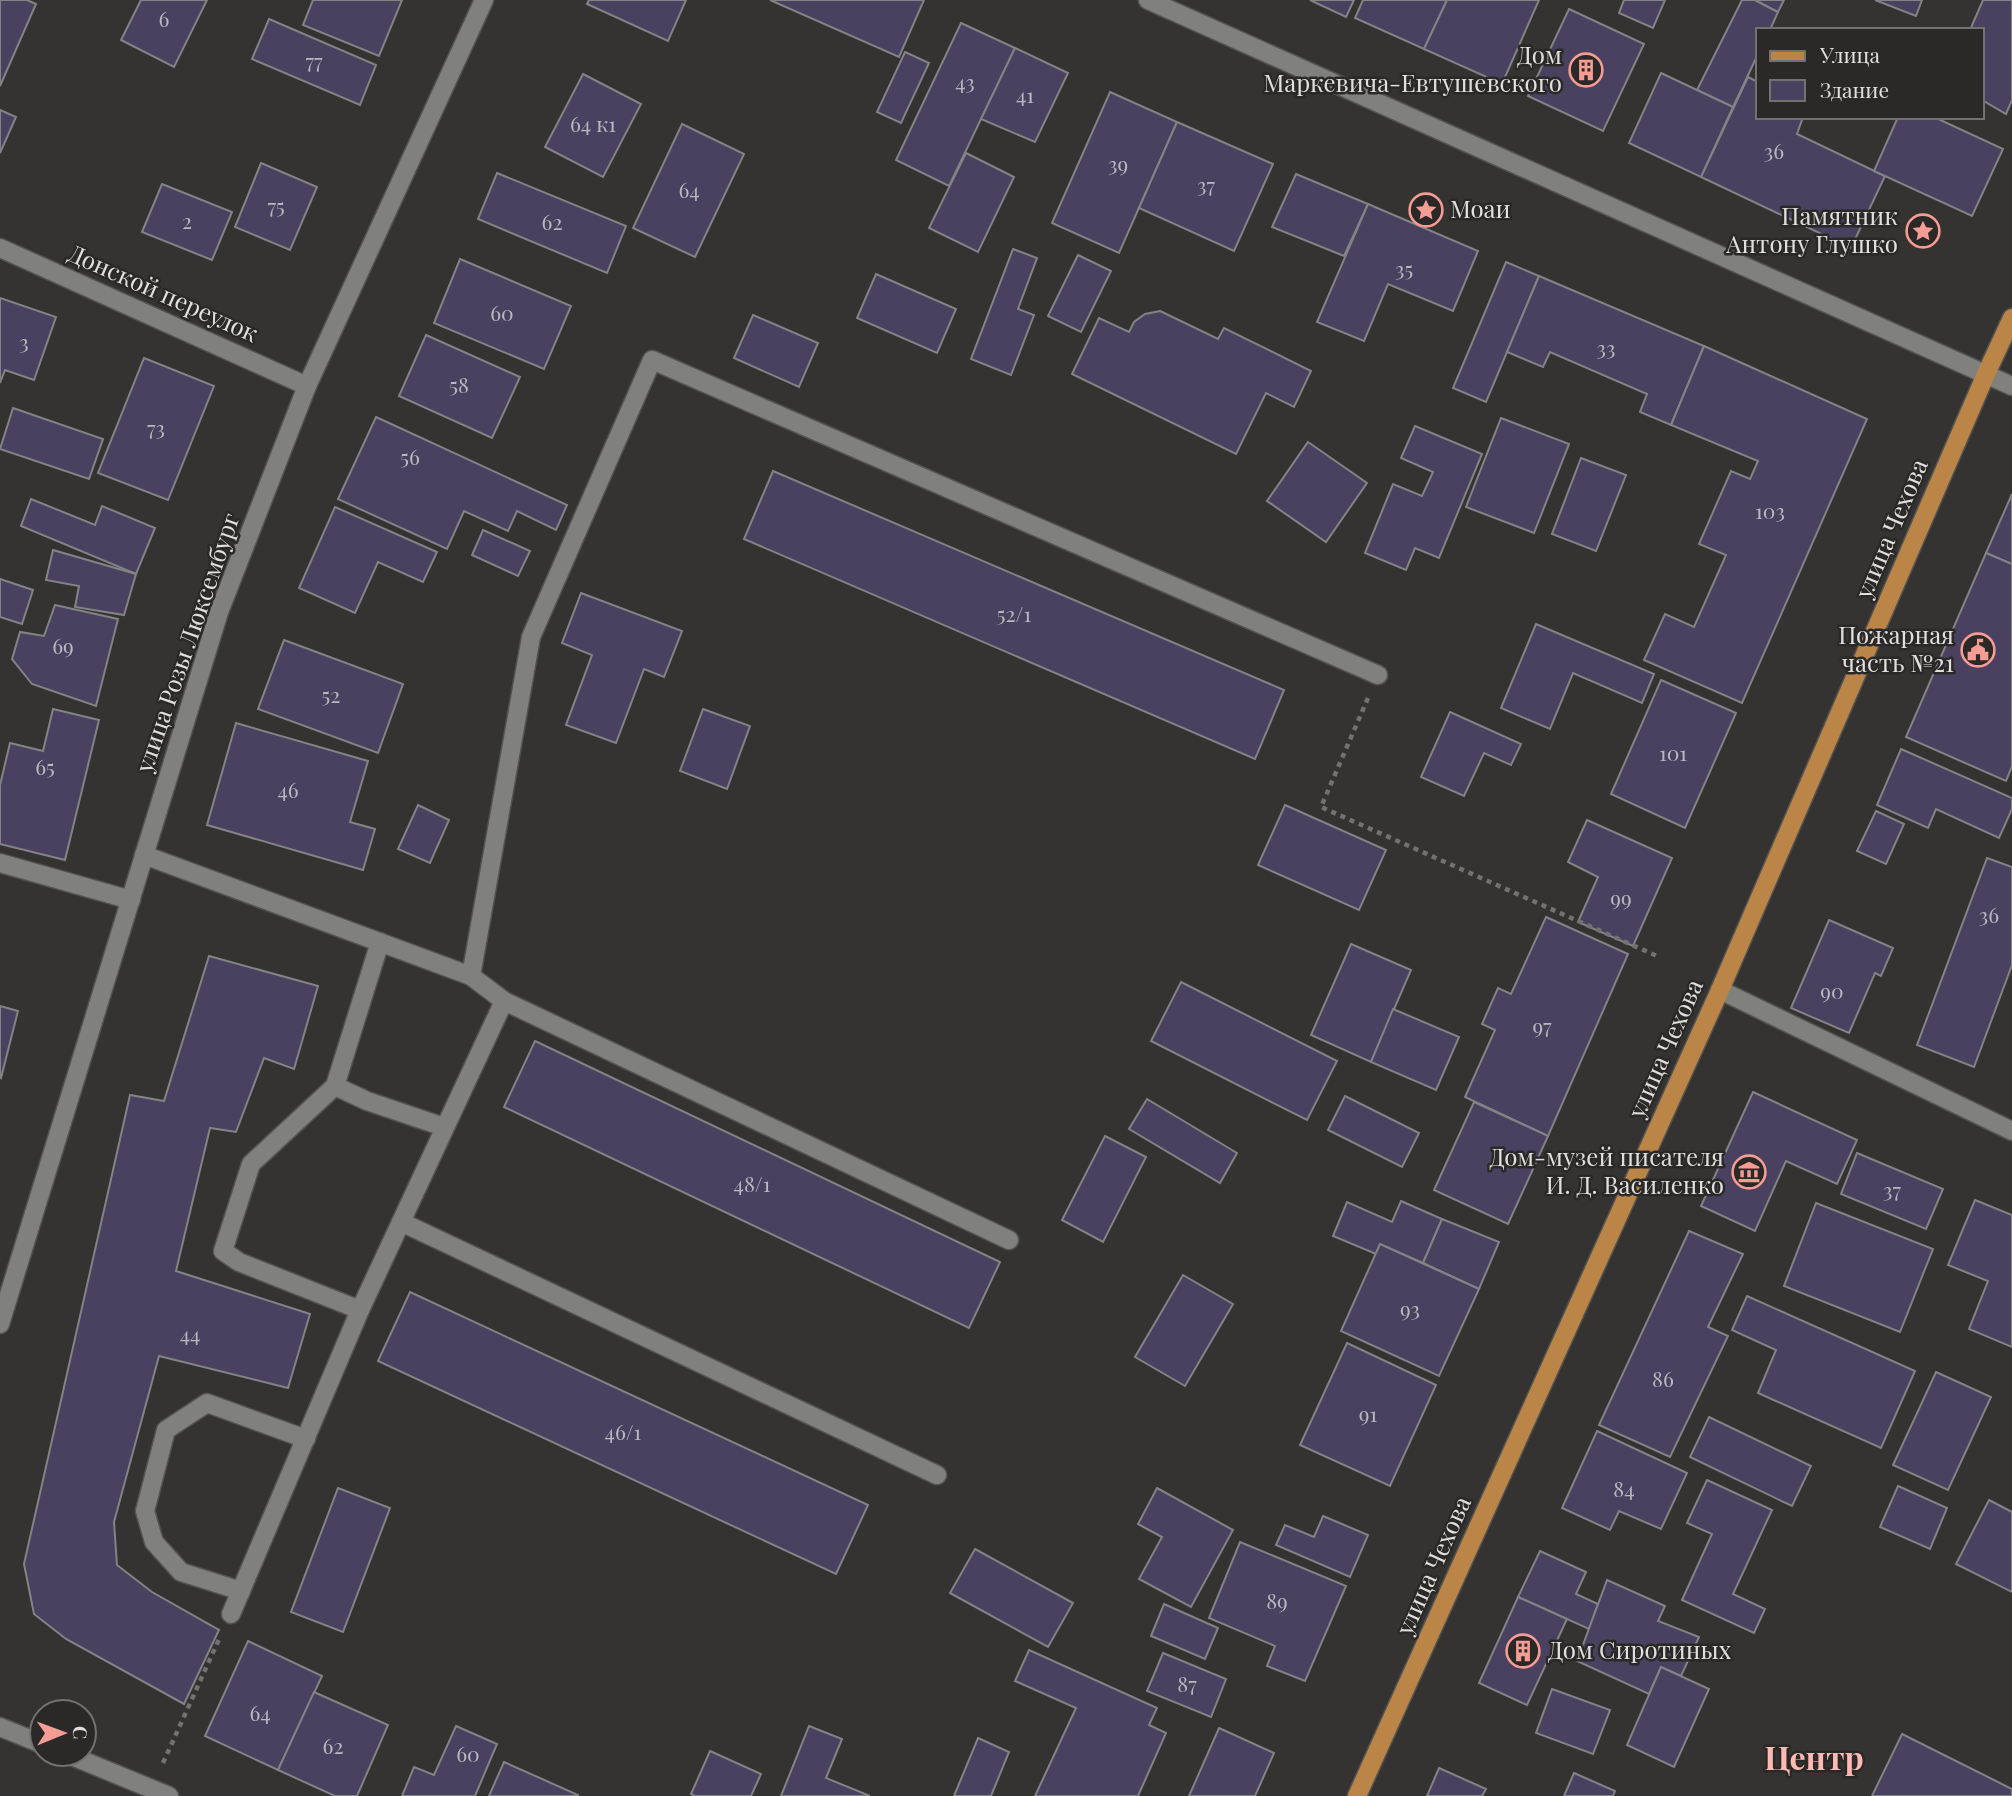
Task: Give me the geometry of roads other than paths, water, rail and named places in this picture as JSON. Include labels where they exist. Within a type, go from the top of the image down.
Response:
[{"type":"main road","name":"улица Чехова","points":[[1357,1796],[1720,990],[2012,318]]},
{"type":"street","name":"улица Розы Люксембург","points":[[0,1324],[219,612],[307,386],[484,0]]},
{"type":"street","points":[[1148,0],[2012,386]]},
{"type":"street","name":"Донской переулок","points":[[0,248],[307,386]]},
{"type":"street","points":[[471,976],[531,637],[652,360],[1378,675]]},
{"type":"street","points":[[144,855],[471,976],[504,1001],[1009,1240]]},
{"type":"street","points":[[0,863],[131,900]]},
{"type":"street","points":[[360,1310],[239,1262],[223,1251],[251,1164],[335,1086],[380,942]]},
{"type":"street","points":[[1720,990],[2012,1132]]},
{"type":"street","points":[[231,1614],[360,1310],[504,1001]]},
{"type":"street","points":[[335,1086],[367,1101],[444,1127]]},
{"type":"street","points":[[401,1222],[937,1475]]},
{"type":"street","points":[[241,1591],[181,1572],[154,1542],[145,1511],[166,1430],[206,1403],[306,1438]]},
{"type":"street","points":[[0,1727],[28,1738]]},
{"type":"street","points":[[98,1767],[169,1796]]},
{"type":"place","name":"Дом Маркевича-Евтушевского","points":[[1586,70]]},
{"type":"place","name":"Моаи","points":[[1426,210]]},
{"type":"place","name":"Памятник Антону Глушко","points":[[1923,231]]},
{"type":"place","name":"Пожарная часть №21","points":[[1978,650]]},
{"type":"place","name":"Дом-музей писателя И. Д. Василенко","points":[[1749,1172]]},
{"type":"place","name":"Дом Сиротиных","points":[[1523,1651]]},
{"type":"district","name":"Центр","points":[[1814,1759]]}]
